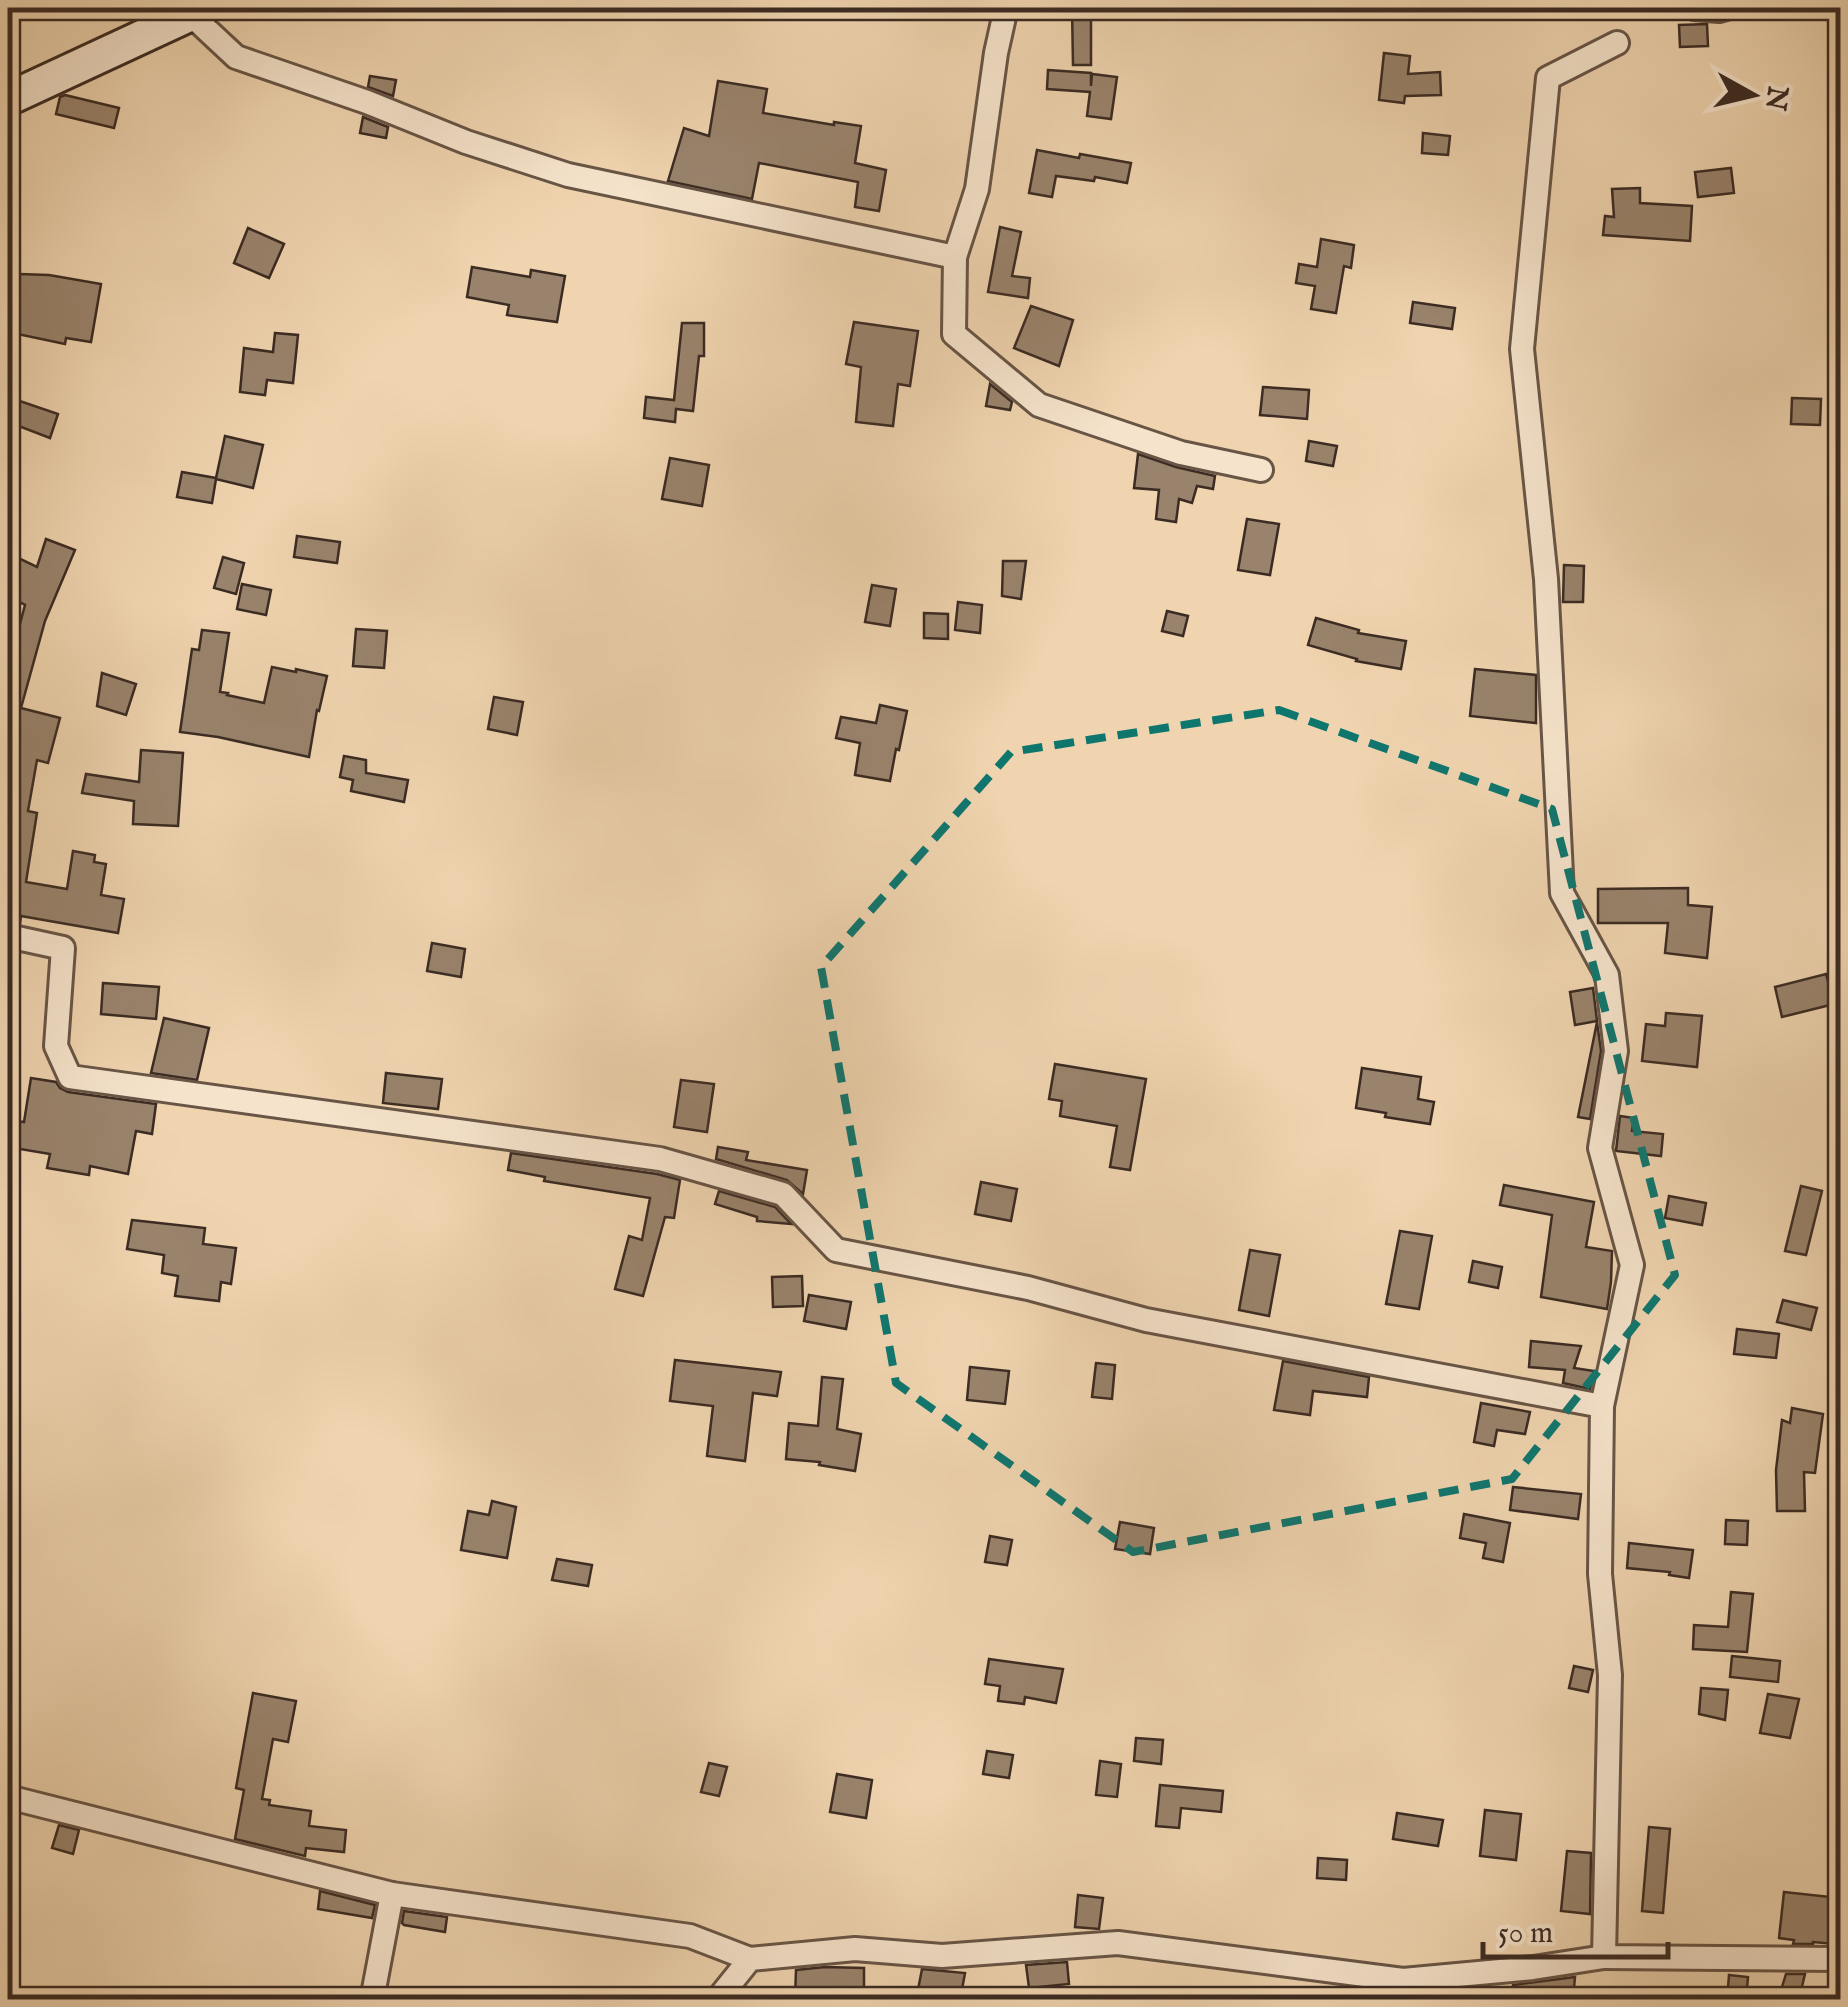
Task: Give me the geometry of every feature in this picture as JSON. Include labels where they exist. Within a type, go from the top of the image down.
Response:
[{"type":"street","points":[[1006,8],[976,190],[955,257],[954,334],[1039,405],[1181,453],[1261,470]]},
{"type":"street","points":[[1694,8],[1726,8]]},
{"type":"street","points":[[8,99],[197,11],[236,57],[367,102],[466,142],[568,174],[955,257]]},
{"type":"street","points":[[1604,1958],[1610,1675],[1600,1574],[1602,1406],[1632,1265],[1600,1148],[1616,1051],[1607,975],[1562,893],[1546,580],[1522,349],[1548,78],[1617,43]]},
{"type":"street","points":[[8,936],[63,948],[56,1046],[70,1077],[660,1159],[783,1194],[836,1250],[1028,1288],[1146,1320],[1602,1406]]},
{"type":"street","points":[[8,1797],[392,1894],[690,1936],[750,1959],[855,1950],[942,1956],[1118,1944],[1403,1980],[1604,1958],[1840,1959]]},
{"type":"street","points":[[372,2000],[392,1894]]},
{"type":"street","points":[[716,2000],[750,1959]]},
{"type":"highlighted area","points":[[1279,710],[1552,809],[1675,1275],[1512,1479],[1133,1552],[896,1383],[821,967],[1011,752]]},
{"type":"building","points":[[1072,8],[1091,8],[1091,65],[1073,65]]},
{"type":"building","points":[[1707,24],[1708,46],[1680,47],[1679,25]]},
{"type":"building","points":[[1384,53],[1410,56],[1408,74],[1440,72],[1441,95],[1405,96],[1404,103],[1379,100]]},
{"type":"building","points":[[1048,70],[1091,73],[1091,86],[1092,74],[1117,77],[1111,119],[1087,116],[1090,92],[1047,89]]},
{"type":"building","points":[[370,76],[396,80],[393,96],[368,87]]},
{"type":"building","points":[[718,81],[767,89],[763,113],[861,126],[855,163],[886,170],[879,211],[855,207],[858,182],[759,163],[752,199],[668,181],[684,128],[709,136]]},
{"type":"building","points":[[60,97],[119,108],[114,128],[56,114]]},
{"type":"building","points":[[363,117],[388,127],[386,138],[360,133]]},
{"type":"building","points":[[1423,133],[1450,136],[1448,155],[1422,153]]},
{"type":"building","points":[[1037,150],[1131,163],[1127,183],[1056,176],[1052,197],[1029,193]]},
{"type":"building","points":[[1731,168],[1734,193],[1698,197],[1695,172]]},
{"type":"building","points":[[1640,188],[1640,203],[1692,206],[1690,241],[1603,235],[1605,216],[1614,217],[1612,189]]},
{"type":"building","points":[[1000,227],[1021,232],[1012,276],[1030,278],[1028,298],[988,292]]},
{"type":"building","points":[[248,228],[284,244],[269,278],[234,263]]},
{"type":"building","points":[[1321,239],[1354,245],[1351,268],[1344,266],[1336,313],[1311,309],[1315,286],[1296,283],[1299,264],[1317,267]]},
{"type":"building","points":[[472,267],[530,277],[531,270],[565,276],[557,322],[507,315],[509,305],[467,297]]},
{"type":"building","points":[[19,274],[101,284],[91,342],[66,338],[65,344],[8,332],[8,298],[16,299]]},
{"type":"building","points":[[1413,302],[1455,308],[1452,329],[1410,323]]},
{"type":"building","points":[[1031,306],[1073,320],[1059,366],[1014,348]]},
{"type":"building","points":[[854,322],[918,331],[910,386],[898,384],[893,426],[856,422],[861,367],[846,364]]},
{"type":"building","points":[[682,323],[704,323],[704,356],[699,356],[693,411],[676,409],[675,422],[644,418],[646,397],[674,400]]},
{"type":"building","points":[[275,333],[298,335],[293,383],[267,380],[265,395],[240,392],[244,348],[273,352]]},
{"type":"building","points":[[990,384],[1012,402],[1010,410],[986,406]]},
{"type":"building","points":[[1263,387],[1309,390],[1307,419],[1260,415]]},
{"type":"building","points":[[8,397],[58,414],[50,438],[8,422]]},
{"type":"building","points":[[1792,398],[1821,399],[1820,425],[1791,424]]},
{"type":"building","points":[[225,436],[263,445],[253,488],[216,479],[212,503],[177,497],[182,472],[216,478]]},
{"type":"building","points":[[1309,441],[1337,446],[1333,466],[1306,461]]},
{"type":"building","points":[[1138,454],[1215,476],[1213,489],[1197,486],[1192,503],[1179,499],[1176,522],[1156,519],[1159,490],[1134,488]]},
{"type":"building","points":[[670,458],[709,465],[702,506],[662,499]]},
{"type":"building","points":[[1247,519],[1279,524],[1270,575],[1238,570]]},
{"type":"building","points":[[297,536],[340,542],[337,563],[294,557]]},
{"type":"building","points":[[46,539],[75,550],[45,621],[21,708],[60,718],[48,763],[37,760],[28,811],[37,813],[26,882],[67,889],[73,851],[95,855],[94,862],[106,864],[101,895],[124,899],[118,933],[21,916],[20,923],[8,921],[8,669],[25,605],[8,596],[8,553],[37,567]]},
{"type":"building","points":[[223,557],[244,563],[236,594],[214,588]]},
{"type":"building","points":[[1003,561],[1026,561],[1021,599],[1002,596]]},
{"type":"building","points":[[1564,565],[1584,566],[1583,602],[1563,602]]},
{"type":"building","points":[[242,584],[271,590],[266,615],[237,609]]},
{"type":"building","points":[[872,585],[896,589],[890,626],[865,622]]},
{"type":"building","points":[[958,602],[982,605],[980,633],[955,630]]},
{"type":"building","points":[[1167,611],[1188,616],[1183,636],[1162,631]]},
{"type":"building","points":[[924,613],[948,614],[948,639],[924,638]]},
{"type":"building","points":[[1316,618],[1359,630],[1358,633],[1406,641],[1401,669],[1356,661],[1308,645]]},
{"type":"building","points":[[356,629],[387,631],[384,668],[353,666]]},
{"type":"building","points":[[202,630],[229,633],[220,692],[227,695],[264,703],[272,667],[327,676],[309,757],[180,732],[192,649],[199,650]]},
{"type":"building","points":[[1475,669],[1536,675],[1536,723],[1470,716]]},
{"type":"building","points":[[102,673],[136,684],[126,715],[97,706]]},
{"type":"building","points":[[494,697],[523,702],[517,735],[488,729]]},
{"type":"building","points":[[880,705],[907,711],[890,781],[855,775],[860,743],[836,738],[841,717],[876,723]]},
{"type":"building","points":[[141,750],[183,753],[178,826],[133,824],[134,801],[82,793],[86,774],[139,782]]},
{"type":"building","points":[[344,756],[366,760],[366,773],[408,780],[404,802],[351,791],[353,780],[340,777]]},
{"type":"building","points":[[1688,888],[1688,905],[1712,907],[1707,958],[1665,953],[1668,923],[1598,923],[1598,889]]},
{"type":"building","points":[[432,943],[465,949],[461,977],[427,971]]},
{"type":"building","points":[[1826,974],[1834,1004],[1782,1017],[1775,987]]},
{"type":"building","points":[[103,983],[159,987],[156,1019],[101,1014]]},
{"type":"building","points":[[1593,988],[1597,1021],[1575,1025],[1570,992]]},
{"type":"building","points":[[1666,1013],[1702,1016],[1697,1067],[1642,1061],[1646,1024],[1665,1026]]},
{"type":"building","points":[[164,1018],[209,1028],[197,1080],[151,1073]]},
{"type":"building","points":[[1597,1022],[1601,1051],[1590,1119],[1578,1117]]},
{"type":"building","points":[[1055,1064],[1146,1079],[1130,1170],[1110,1167],[1117,1126],[1060,1116],[1062,1101],[1049,1099]]},
{"type":"building","points":[[1362,1068],[1421,1077],[1418,1099],[1434,1102],[1430,1124],[1356,1108]]},
{"type":"building","points":[[386,1073],[442,1079],[438,1109],[383,1103]]},
{"type":"building","points":[[31,1078],[56,1082],[68,1092],[156,1104],[152,1134],[136,1131],[128,1174],[90,1166],[89,1175],[47,1168],[50,1154],[8,1147],[8,1120],[24,1122]]},
{"type":"building","points":[[681,1080],[714,1084],[707,1132],[674,1127]]},
{"type":"building","points":[[1620,1116],[1634,1118],[1632,1131],[1663,1134],[1661,1156],[1616,1151]]},
{"type":"building","points":[[718,1147],[748,1152],[746,1160],[807,1170],[803,1194],[787,1180],[716,1159]]},
{"type":"building","points":[[511,1153],[680,1180],[674,1218],[665,1217],[643,1296],[615,1289],[629,1236],[642,1240],[650,1198],[544,1181],[545,1177],[508,1170]]},
{"type":"building","points":[[981,1182],[1017,1189],[1011,1221],[975,1214]]},
{"type":"building","points":[[1504,1185],[1594,1202],[1586,1247],[1612,1251],[1607,1309],[1541,1297],[1552,1215],[1500,1205]]},
{"type":"building","points":[[1801,1186],[1822,1191],[1806,1255],[1785,1251]]},
{"type":"building","points":[[719,1191],[775,1207],[791,1224],[757,1221],[757,1217],[715,1204]]},
{"type":"building","points":[[1669,1196],[1706,1203],[1702,1225],[1665,1218]]},
{"type":"building","points":[[132,1220],[205,1228],[203,1244],[236,1248],[231,1284],[221,1282],[219,1301],[175,1296],[178,1276],[162,1273],[164,1255],[127,1249]]},
{"type":"building","points":[[1400,1231],[1432,1236],[1419,1309],[1386,1304]]},
{"type":"building","points":[[1250,1250],[1280,1255],[1269,1316],[1239,1310]]},
{"type":"building","points":[[1473,1261],[1502,1267],[1498,1288],[1469,1282]]},
{"type":"building","points":[[802,1276],[803,1306],[773,1307],[772,1277]]},
{"type":"building","points":[[809,1295],[851,1302],[846,1329],[804,1321]]},
{"type":"building","points":[[1783,1300],[1817,1308],[1811,1330],[1777,1322]]},
{"type":"building","points":[[1737,1329],[1779,1334],[1776,1358],[1734,1354]]},
{"type":"building","points":[[1531,1341],[1581,1346],[1574,1368],[1594,1371],[1590,1389],[1563,1383],[1565,1370],[1529,1367]]},
{"type":"building","points":[[675,1360],[781,1372],[777,1396],[753,1393],[745,1461],[707,1456],[713,1406],[670,1401]]},
{"type":"building","points":[[1283,1361],[1369,1377],[1367,1397],[1313,1391],[1310,1415],[1274,1410]]},
{"type":"building","points":[[1096,1363],[1115,1365],[1112,1399],[1092,1397]]},
{"type":"building","points":[[970,1367],[1009,1371],[1005,1404],[967,1400]]},
{"type":"building","points":[[822,1377],[843,1379],[837,1429],[861,1434],[855,1471],[786,1459],[789,1423],[818,1426]]},
{"type":"building","points":[[1481,1403],[1530,1412],[1525,1434],[1497,1430],[1494,1446],[1474,1442]]},
{"type":"building","points":[[1792,1408],[1823,1414],[1815,1473],[1804,1472],[1805,1511],[1777,1511],[1776,1470],[1782,1420],[1790,1423]]},
{"type":"building","points":[[1513,1487],[1581,1494],[1578,1519],[1510,1510]]},
{"type":"building","points":[[492,1501],[516,1507],[507,1558],[461,1550],[468,1511],[489,1515]]},
{"type":"building","points":[[1464,1514],[1510,1523],[1503,1562],[1483,1558],[1486,1543],[1460,1538]]},
{"type":"building","points":[[1726,1520],[1748,1521],[1747,1545],[1725,1544]]},
{"type":"building","points":[[1120,1522],[1154,1528],[1150,1554],[1115,1549]]},
{"type":"building","points":[[990,1536],[1012,1540],[1007,1565],[985,1562]]},
{"type":"building","points":[[1629,1543],[1693,1550],[1689,1578],[1627,1568]]},
{"type":"building","points":[[557,1559],[592,1565],[588,1586],[552,1580]]},
{"type":"building","points":[[1731,1592],[1753,1594],[1747,1652],[1693,1649],[1694,1625],[1728,1627]]},
{"type":"building","points":[[1732,1656],[1780,1661],[1778,1682],[1730,1677]]},
{"type":"building","points":[[989,1659],[1063,1669],[1056,1703],[1025,1697],[1024,1704],[998,1701],[1000,1686],[985,1684]]},
{"type":"building","points":[[1574,1666],[1593,1670],[1588,1692],[1569,1688]]},
{"type":"building","points":[[1701,1688],[1728,1690],[1725,1720],[1699,1714]]},
{"type":"building","points":[[253,1693],[296,1701],[288,1742],[273,1739],[262,1799],[270,1800],[269,1805],[311,1811],[309,1826],[346,1830],[344,1852],[306,1848],[305,1856],[235,1839],[244,1790],[236,1788]]},
{"type":"building","points":[[1768,1694],[1799,1699],[1790,1738],[1760,1733]]},
{"type":"building","points":[[1136,1738],[1163,1740],[1161,1764],[1134,1761]]},
{"type":"building","points":[[987,1751],[1013,1755],[1009,1778],[983,1774]]},
{"type":"building","points":[[1100,1761],[1121,1764],[1117,1797],[1096,1795]]},
{"type":"building","points":[[709,1763],[727,1767],[719,1796],[701,1792]]},
{"type":"building","points":[[837,1774],[872,1780],[866,1818],[830,1812]]},
{"type":"building","points":[[1160,1785],[1223,1791],[1221,1812],[1181,1808],[1179,1828],[1156,1826]]},
{"type":"building","points":[[1485,1810],[1521,1814],[1516,1860],[1480,1856]]},
{"type":"building","points":[[1397,1813],[1443,1820],[1438,1846],[1393,1839]]},
{"type":"building","points":[[59,1825],[79,1830],[73,1854],[52,1848]]},
{"type":"building","points":[[1649,1827],[1670,1829],[1663,1913],[1642,1911]]},
{"type":"building","points":[[1567,1851],[1591,1853],[1590,1914],[1561,1911]]},
{"type":"building","points":[[1318,1858],[1347,1860],[1346,1880],[1317,1878]]},
{"type":"building","points":[[320,1891],[375,1905],[372,1918],[318,1909]]},
{"type":"building","points":[[1784,1892],[1840,1898],[1835,1944],[1793,1944],[1794,1940],[1779,1938]]},
{"type":"building","points":[[1078,1895],[1103,1898],[1099,1929],[1075,1927]]},
{"type":"building","points":[[404,1911],[447,1917],[445,1932],[404,1925]]},
{"type":"building","points":[[1067,1962],[1069,1984],[1029,1988],[1026,1965]]},
{"type":"building","points":[[864,1968],[864,2000],[795,1998],[796,1970]]},
{"type":"building","points":[[922,1969],[965,1973],[960,2000],[916,2000]]},
{"type":"building","points":[[1786,1974],[1805,1974],[1800,1995],[1781,1990]]},
{"type":"building","points":[[1729,1975],[1748,1977],[1746,2000],[1727,2000]]},
{"type":"building","points":[[1575,1977],[1573,2000],[1512,1995],[1513,1985]]}]
